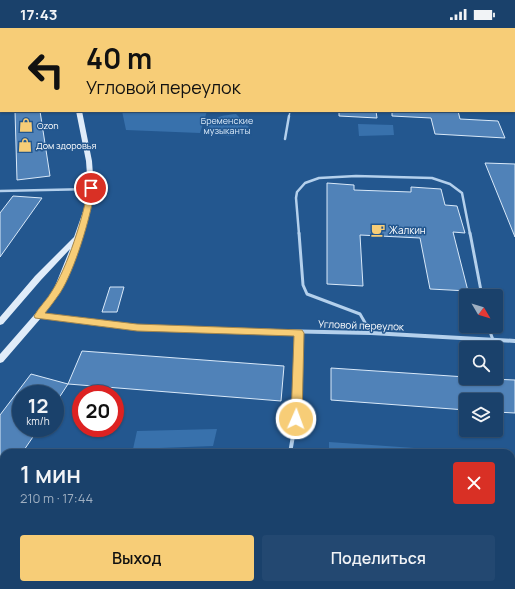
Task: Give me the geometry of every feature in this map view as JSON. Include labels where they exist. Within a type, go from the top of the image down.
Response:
[{"type":"main road","points":[[0,360],[38,316],[56,292],[70,262],[89,203],[91,188],[89,161],[79,112]]},
{"type":"main road","points":[[0,322],[38,278],[78,237]]},
{"type":"street","name":"Угловой переулок","points":[[38,316],[137,328],[299,333],[371,333],[515,341]]},
{"type":"lane","points":[[285,139],[290,112]]},
{"type":"lane","points":[[371,333],[360,314],[313,297],[307,294],[302,285],[296,198],[297,192],[302,185],[308,181],[326,177],[369,176],[436,179],[450,183],[462,193],[481,289]]},
{"type":"lane","points":[[0,191],[91,188]]},
{"type":"lane","points":[[291,449],[296,419],[299,333]]},
{"type":"lane","points":[[490,333],[493,340]]},
{"type":"green space","points":[[122,112],[207,112],[200,133],[126,130]]},
{"type":"green space","name":"Бременские музыканты","points":[[236,114],[249,127],[234,136],[203,134],[209,124],[216,118]]},
{"type":"green space","points":[[358,124],[393,125],[394,135],[359,136]]},
{"type":"green space","points":[[217,429],[213,446],[133,449],[137,431]]},
{"type":"green space","points":[[329,442],[429,449],[329,449]]},
{"type":"building","points":[[15,112],[40,112],[50,176],[17,180]]},
{"type":"building","points":[[339,112],[376,112],[377,118],[339,116]]},
{"type":"building","points":[[392,112],[458,112],[460,119],[498,121],[505,138],[435,134],[431,118],[392,116]]},
{"type":"building","points":[[485,163],[515,164],[515,237]]},
{"type":"building","points":[[327,183],[354,185],[354,190],[411,192],[411,187],[441,189],[445,205],[457,206],[465,233],[453,232],[467,289],[459,289],[459,291],[430,289],[420,238],[360,235],[363,286],[327,284]]},
{"type":"building","points":[[13,196],[42,198],[0,257],[0,213]]},
{"type":"building","points":[[110,287],[124,287],[117,312],[102,312]]},
{"type":"building","points":[[82,351],[284,366],[281,401],[124,388],[124,385],[68,384]]},
{"type":"building","points":[[331,368],[459,377],[459,385],[503,385],[503,380],[515,380],[515,413],[503,412],[503,393],[459,393],[459,409],[331,400]]},
{"type":"building","points":[[31,374],[68,384],[64,390],[64,385],[23,385]]},
{"type":"building","points":[[12,399],[12,437],[33,437],[25,449],[0,449],[0,415]]},
{"type":"place","name":"Ozon","points":[[26,125]]},
{"type":"place","name":"Дом здоровья","points":[[25,145]]},
{"type":"place","name":"Жалкин","points":[[378,230]]},
{"type":"route","points":[[91,188],[84,221],[70,262],[56,292],[38,316],[137,328],[299,333],[296,419]]}]
